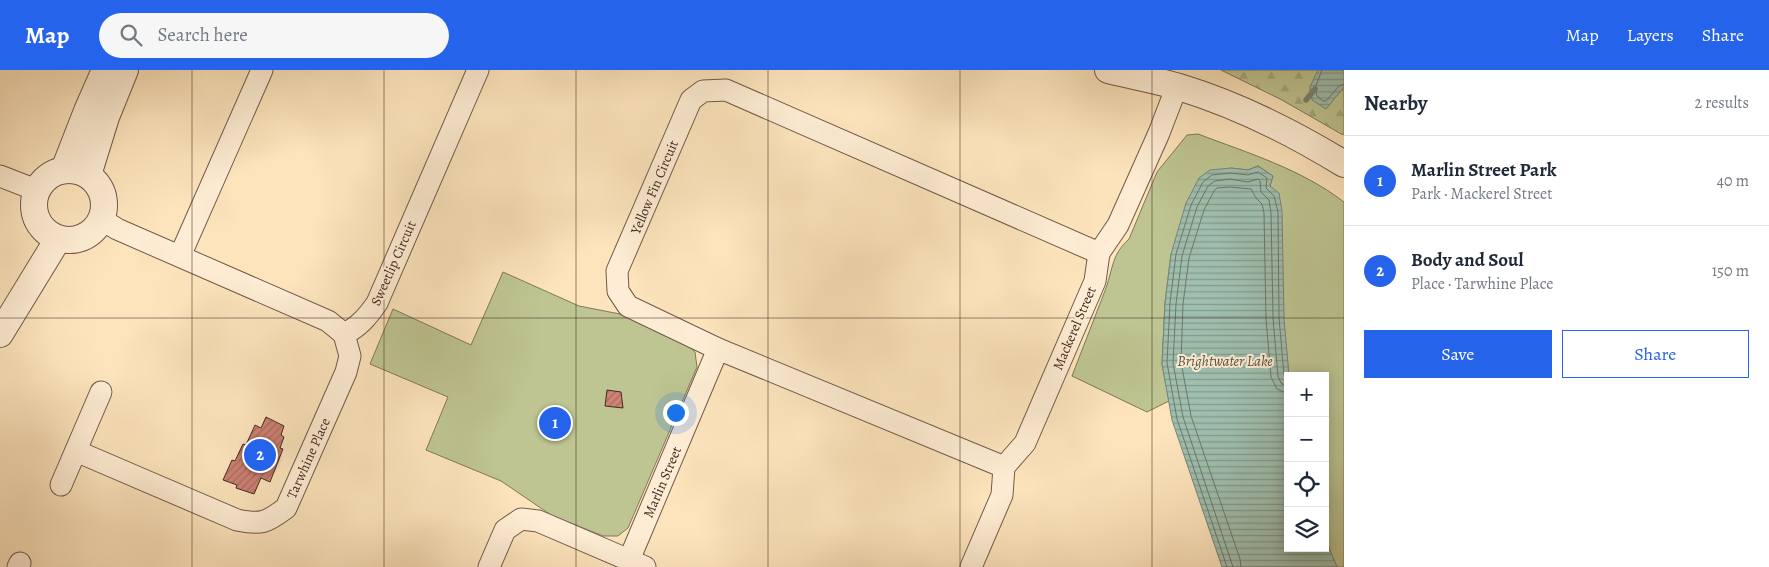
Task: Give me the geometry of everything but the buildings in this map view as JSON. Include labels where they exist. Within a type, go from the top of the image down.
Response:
[{"type":"street","points":[[76,172],[76,142],[86,110],[105,70]]},
{"type":"street","points":[[76,172],[106,117],[125,70]]},
{"type":"street","points":[[180,256],[262,70]]},
{"type":"street","name":"Sweetlip Circuit","points":[[344,334],[354,329],[367,317],[377,303],[478,70]]},
{"type":"street","points":[[1108,70],[1177,86],[1227,103],[1275,124],[1344,164]]},
{"type":"street","name":"Mackerel Street","points":[[1004,467],[1025,443],[1094,281],[1099,252],[1118,225],[1159,133],[1177,86]]},
{"type":"street","name":"Yellow Fin Circuit","points":[[1004,467],[718,349],[628,306],[618,291],[618,271],[691,100],[703,91],[726,90],[1099,252]]},
{"type":"street","points":[[76,172],[97,184],[102,195],[104,207],[101,219],[94,230],[84,237],[71,240],[50,233],[35,216],[33,203],[36,190],[43,180],[53,173],[76,172]]},
{"type":"street","points":[[0,176],[36,190]]},
{"type":"street","points":[[101,219],[117,229],[328,321],[344,334]]},
{"type":"street","points":[[0,327],[50,233]]},
{"type":"street","points":[[0,334],[50,233]]},
{"type":"street","name":"Tarwhine Place","points":[[76,451],[237,520],[254,523],[270,520],[286,508],[346,372],[350,356],[344,334]]},
{"type":"street","name":"Marlin Street","points":[[637,564],[718,349]]},
{"type":"street","points":[[61,485],[101,392]]},
{"type":"street","points":[[971,567],[1002,495],[1004,467]]},
{"type":"street","points":[[489,567],[505,530],[521,520],[538,521],[637,564]]},
{"type":"green space","points":[[1221,70],[1344,70],[1343,135],[1282,100]]},
{"type":"green space","points":[[1198,134],[1255,155],[1310,180],[1344,202],[1344,567],[1337,567],[1329,547],[1329,372],[1289,372],[1270,186],[1273,176],[1258,166],[1248,170],[1231,168],[1171,254],[1165,303],[1162,364],[1169,401],[1147,412],[1072,376],[1106,288],[1116,256],[1129,239],[1157,172],[1187,135]]},
{"type":"green space","points":[[503,272],[579,306],[620,314],[685,343],[695,352],[697,367],[628,528],[618,536],[603,536],[551,515],[501,481],[426,450],[448,397],[370,364],[393,309],[471,345]]},
{"type":"water","points":[[1318,70],[1344,70],[1344,87],[1326,109],[1312,100],[1310,87]]},
{"type":"water","name":"Brightwater Lake","points":[[1258,166],[1273,176],[1270,186],[1279,193],[1282,211],[1284,318],[1289,372],[1284,372],[1284,552],[1329,552],[1329,547],[1337,567],[1222,567],[1172,420],[1162,364],[1165,303],[1171,254],[1186,203],[1199,178],[1210,170],[1231,168],[1248,170]]},
{"type":"waterway","points":[[1306,100],[1315,89]]},
{"type":"place","name":"Marlin Street Park","points":[[555,423]]},
{"type":"place","name":"Body and Soul","points":[[260,455]]}]
